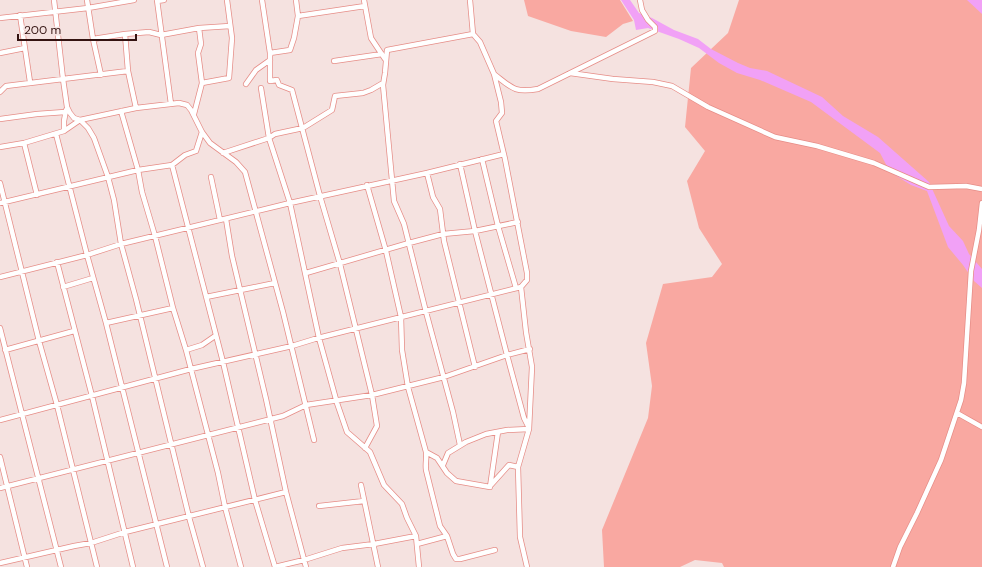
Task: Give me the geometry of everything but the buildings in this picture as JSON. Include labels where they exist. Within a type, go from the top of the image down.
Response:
[{"type":"street","points":[[54,0],[62,79],[67,106],[72,115],[88,128],[94,138],[108,177],[114,200],[121,244],[189,517],[203,567]]},
{"type":"street","points":[[87,0],[93,39],[101,75]]},
{"type":"street","points":[[0,18],[88,8],[134,0]]},
{"type":"street","points":[[164,0],[157,0],[170,104]]},
{"type":"street","points":[[202,83],[229,78],[232,38],[227,0]]},
{"type":"street","points":[[262,0],[270,53],[270,81],[277,80],[279,85],[292,90],[340,264],[372,395],[377,426],[365,448]]},
{"type":"street","points":[[270,53],[290,50],[298,16],[296,0]]},
{"type":"street","points":[[364,0],[371,38],[386,60]]},
{"type":"street","points":[[0,420],[191,370],[292,346],[519,288],[527,280],[527,273],[518,222],[496,121],[502,113],[501,102],[494,74],[480,42],[473,34],[470,0]]},
{"type":"street","points":[[494,74],[514,89],[524,92],[538,89],[655,31],[655,26],[648,20],[642,10],[640,0]]},
{"type":"street","points":[[298,16],[365,6]]},
{"type":"street","points":[[20,15],[30,82]]},
{"type":"street","points":[[93,39],[125,34],[148,32],[161,34],[199,28],[230,26]]},
{"type":"street","points":[[194,114],[202,83],[198,53],[201,44],[199,28]]},
{"type":"street","points":[[125,34],[128,71],[136,108]]},
{"type":"street","points":[[460,445],[454,412],[426,312],[404,224],[394,201],[383,82],[386,73],[386,50],[473,34]]},
{"type":"street","points":[[0,53],[25,48]]},
{"type":"street","points":[[334,61],[382,54]]},
{"type":"street","points":[[246,84],[256,70],[270,60]]},
{"type":"street","points":[[0,92],[6,86],[30,82],[128,71]]},
{"type":"street","points":[[570,73],[613,80],[653,82],[672,86],[708,107],[775,137],[817,146],[874,163],[929,187],[966,186],[982,189]]},
{"type":"street","points":[[223,153],[269,138],[275,134],[303,128],[332,110],[335,96],[362,93],[383,82]]},
{"type":"street","points":[[261,88],[269,138],[290,203],[319,338],[336,400],[347,432],[370,452],[384,485],[402,504],[416,536],[419,567]]},
{"type":"street","points":[[0,147],[24,143],[56,134],[64,131],[80,120],[136,108],[179,103],[186,105],[194,114],[202,132],[210,144],[236,162],[245,172],[292,346],[314,440]]},
{"type":"street","points":[[64,131],[65,112],[67,106]]},
{"type":"street","points":[[122,111],[138,170],[143,197],[186,350],[241,567]]},
{"type":"street","points":[[0,119],[65,112]]},
{"type":"street","points":[[2,203],[138,170],[172,165],[185,155],[196,151],[202,132]]},
{"type":"street","points":[[56,134],[106,323],[121,388],[167,567]]},
{"type":"street","points":[[24,143],[37,195]]},
{"type":"street","points":[[0,277],[87,255],[121,244],[256,211],[367,185],[427,173],[504,154]]},
{"type":"street","points":[[482,159],[498,226],[519,288],[532,367],[529,429],[518,467],[520,537],[527,567]]},
{"type":"street","points":[[460,164],[506,355],[524,418],[529,429]]},
{"type":"street","points":[[172,165],[223,362],[255,500],[275,567],[342,548],[416,536]]},
{"type":"street","points":[[427,173],[433,197],[440,209],[443,234],[475,366]]},
{"type":"street","points":[[211,177],[220,220]]},
{"type":"street","points":[[0,183],[2,203],[57,405],[97,567]]},
{"type":"street","points":[[367,185],[386,251],[401,317],[402,350],[408,387],[426,452],[426,470],[439,523],[447,536],[452,554],[456,559],[495,550]]},
{"type":"street","points":[[893,567],[900,547],[941,460],[957,414],[964,383],[971,272],[982,204]]},
{"type":"street","points":[[226,219],[232,256],[271,419],[286,492],[306,567]]},
{"type":"street","points":[[306,273],[443,234],[475,231],[518,222]]},
{"type":"street","points":[[57,262],[74,332],[92,396],[133,567]]},
{"type":"street","points":[[63,287],[93,278]]},
{"type":"street","points":[[206,297],[275,283]]},
{"type":"street","points":[[106,323],[173,308]]},
{"type":"street","points":[[0,328],[61,567]]},
{"type":"street","points":[[5,350],[74,332]]},
{"type":"street","points":[[186,350],[202,345],[216,336]]},
{"type":"street","points":[[0,488],[283,416],[306,405],[372,395],[408,387],[444,377],[506,355],[530,349]]},
{"type":"street","points":[[957,414],[982,427]]},
{"type":"street","points":[[443,465],[448,453],[460,445],[486,434],[529,429]]},
{"type":"street","points":[[490,487],[498,432]]},
{"type":"street","points":[[426,452],[437,458],[456,481],[490,487]]},
{"type":"street","points":[[0,457],[27,567]]},
{"type":"street","points":[[490,487],[509,465],[518,467]]},
{"type":"street","points":[[361,485],[378,567]]},
{"type":"street","points":[[0,563],[91,543],[125,532],[286,492]]},
{"type":"street","points":[[319,506],[364,501]]},
{"type":"street","points":[[417,544],[447,536]]},
{"type":"shaded area","points":[[524,0],[620,0],[633,21],[623,24],[606,37],[571,31],[528,16]]},
{"type":"shaded area","points":[[621,0],[630,0],[639,13],[674,30],[698,39],[711,49],[738,63],[750,68],[767,71],[822,97],[843,116],[878,137],[929,182],[949,226],[963,241],[969,254],[982,269],[982,288],[974,281],[948,247],[927,191],[911,185],[890,172],[880,153],[811,102],[760,80],[737,73],[719,63],[699,48],[679,39],[648,28],[636,30],[634,20]]},
{"type":"shaded area","points":[[739,0],[982,0],[982,567],[724,567],[722,563],[695,560],[680,567],[604,567],[602,530],[648,418],[652,386],[646,343],[663,284],[712,277],[722,264],[699,228],[687,181],[705,151],[685,127],[691,68],[728,33]]},
{"type":"shaded area","points":[[967,0],[982,0],[982,14],[981,13]]}]
